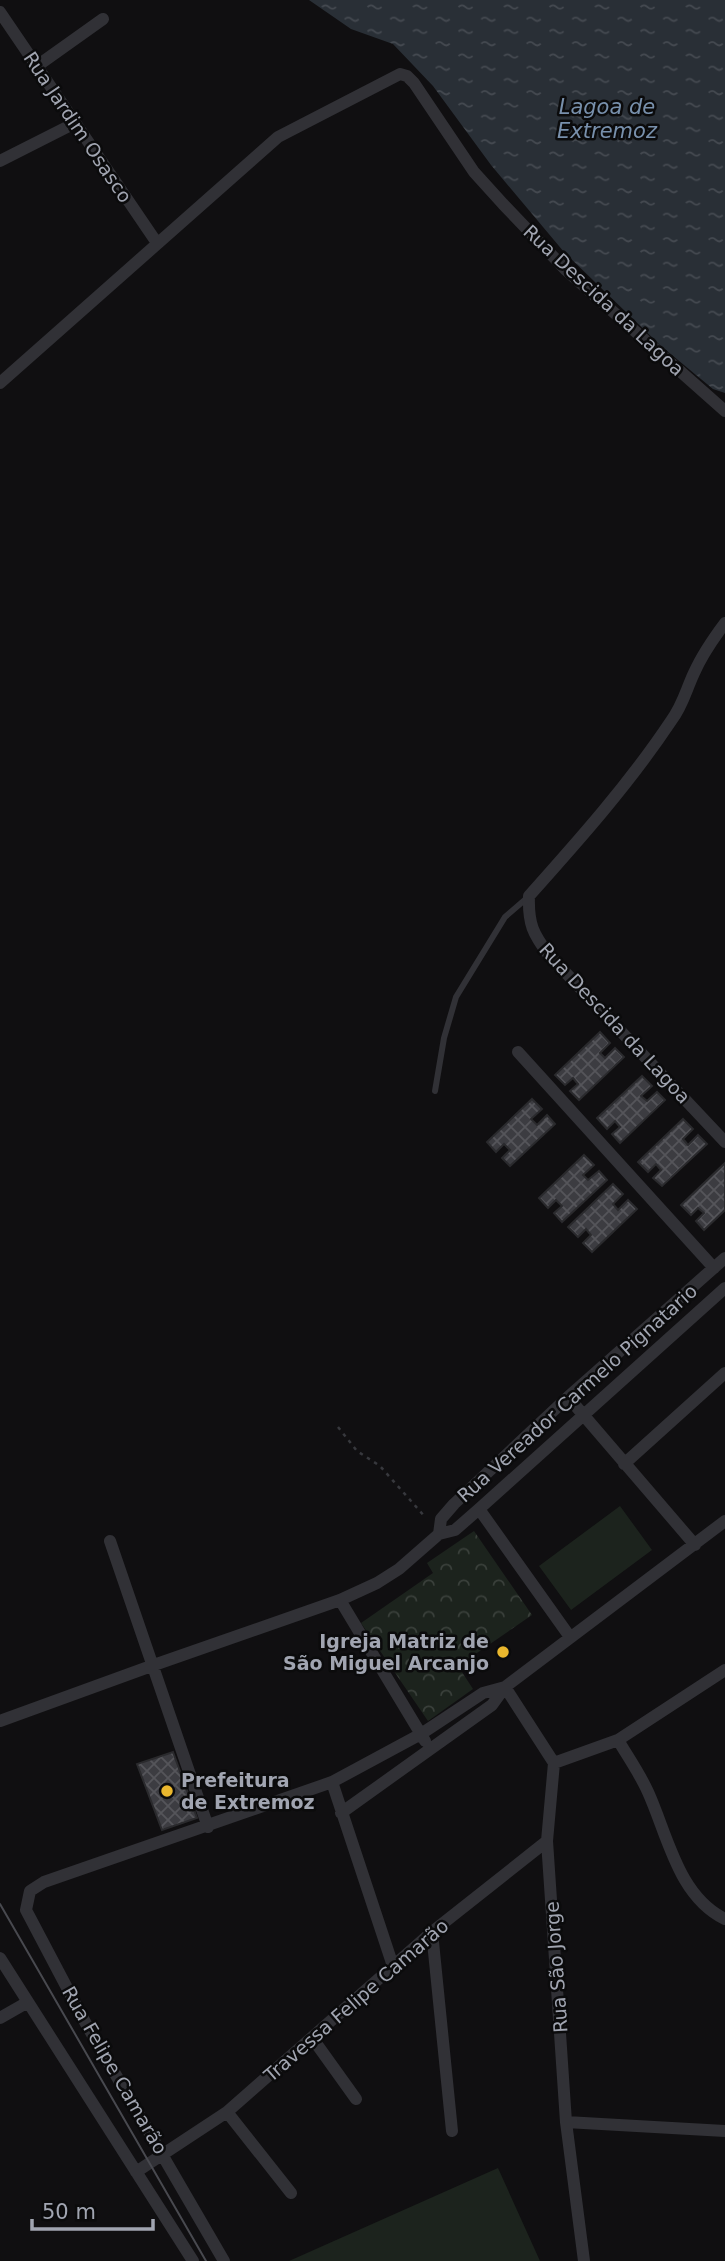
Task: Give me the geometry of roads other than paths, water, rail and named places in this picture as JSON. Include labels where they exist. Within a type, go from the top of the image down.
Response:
[{"type":"street","name":"Rua Jardim Osasco","points":[[0,12],[157,243]]},
{"type":"street","points":[[37,66],[103,19]]},
{"type":"street","name":"Rua Descida da Lagoa","points":[[157,243],[278,137],[400,74],[407,76],[474,172],[503,204],[566,270],[725,411]]},
{"type":"street","points":[[0,161],[75,123]]},
{"type":"street","points":[[0,383],[157,243]]},
{"type":"street","points":[[529,896],[602,813],[672,720],[686,697],[692,676],[705,650],[725,623]]},
{"type":"street","name":"Rua Descida da Lagoa","points":[[529,896],[528,915],[533,934],[549,955],[725,1142]]},
{"type":"street","points":[[518,1052],[714,1268]]},
{"type":"street","name":"Rua Vereador Carmelo Pignatario","points":[[439,1534],[441,1519],[454,1504],[568,1397],[725,1258]]},
{"type":"street","name":"Rua Vereador Carmelo Pignatario","points":[[0,1721],[153,1664],[340,1600],[377,1583],[399,1569],[439,1534],[455,1530],[725,1289]]},
{"type":"street","points":[[624,1464],[725,1373]]},
{"type":"street","points":[[568,1397],[695,1545]]},
{"type":"street","points":[[479,1509],[570,1637]]},
{"type":"street","points":[[341,1813],[492,1705],[505,1687],[725,1521]]},
{"type":"street","points":[[110,1541],[208,1827],[332,1782],[421,1734],[483,1693],[505,1687]]},
{"type":"street","points":[[340,1600],[430,1749]]},
{"type":"street","points":[[505,1687],[554,1763],[618,1740],[725,1670]]},
{"type":"street","points":[[618,1740],[647,1789],[685,1881],[710,1912],[725,1919]]},
{"type":"street","name":"Rua São Jorge","points":[[554,1763],[547,1841],[566,2122],[584,2261]]},
{"type":"street","points":[[332,1782],[393,1966]]},
{"type":"street","name":"Rua Felipe Camarão","points":[[208,1827],[44,1882],[30,1891],[26,1910],[85,2022],[224,2261]]},
{"type":"street","name":"Travessa Felipe Camarão","points":[[136,2172],[227,2112],[432,1932],[547,1841]]},
{"type":"street","points":[[432,1932],[452,2132]]},
{"type":"street","name":"Rua Felipe Camarão","points":[[0,1958],[193,2261]]},
{"type":"street","points":[[0,2018],[28,2003]]},
{"type":"street","points":[[313,2039],[356,2099]]},
{"type":"street","points":[[227,2112],[291,2193]]},
{"type":"street","points":[[566,2122],[725,2131]]},
{"type":"lane","points":[[435,1091],[444,1038],[456,997],[505,917],[529,896]]},
{"type":"water","name":"Lagoa de Extremoz","points":[[309,0],[725,0],[725,393],[713,389],[661,346],[564,252],[491,165],[433,86],[393,44],[351,29]]},
{"type":"tram line","points":[[0,1904],[206,2261]]},
{"type":"place","name":"Igreja Matriz de São Miguel Arcanjo","points":[[503,1652]]},
{"type":"place","name":"Prefeitura de Extremoz","points":[[167,1791]]}]
